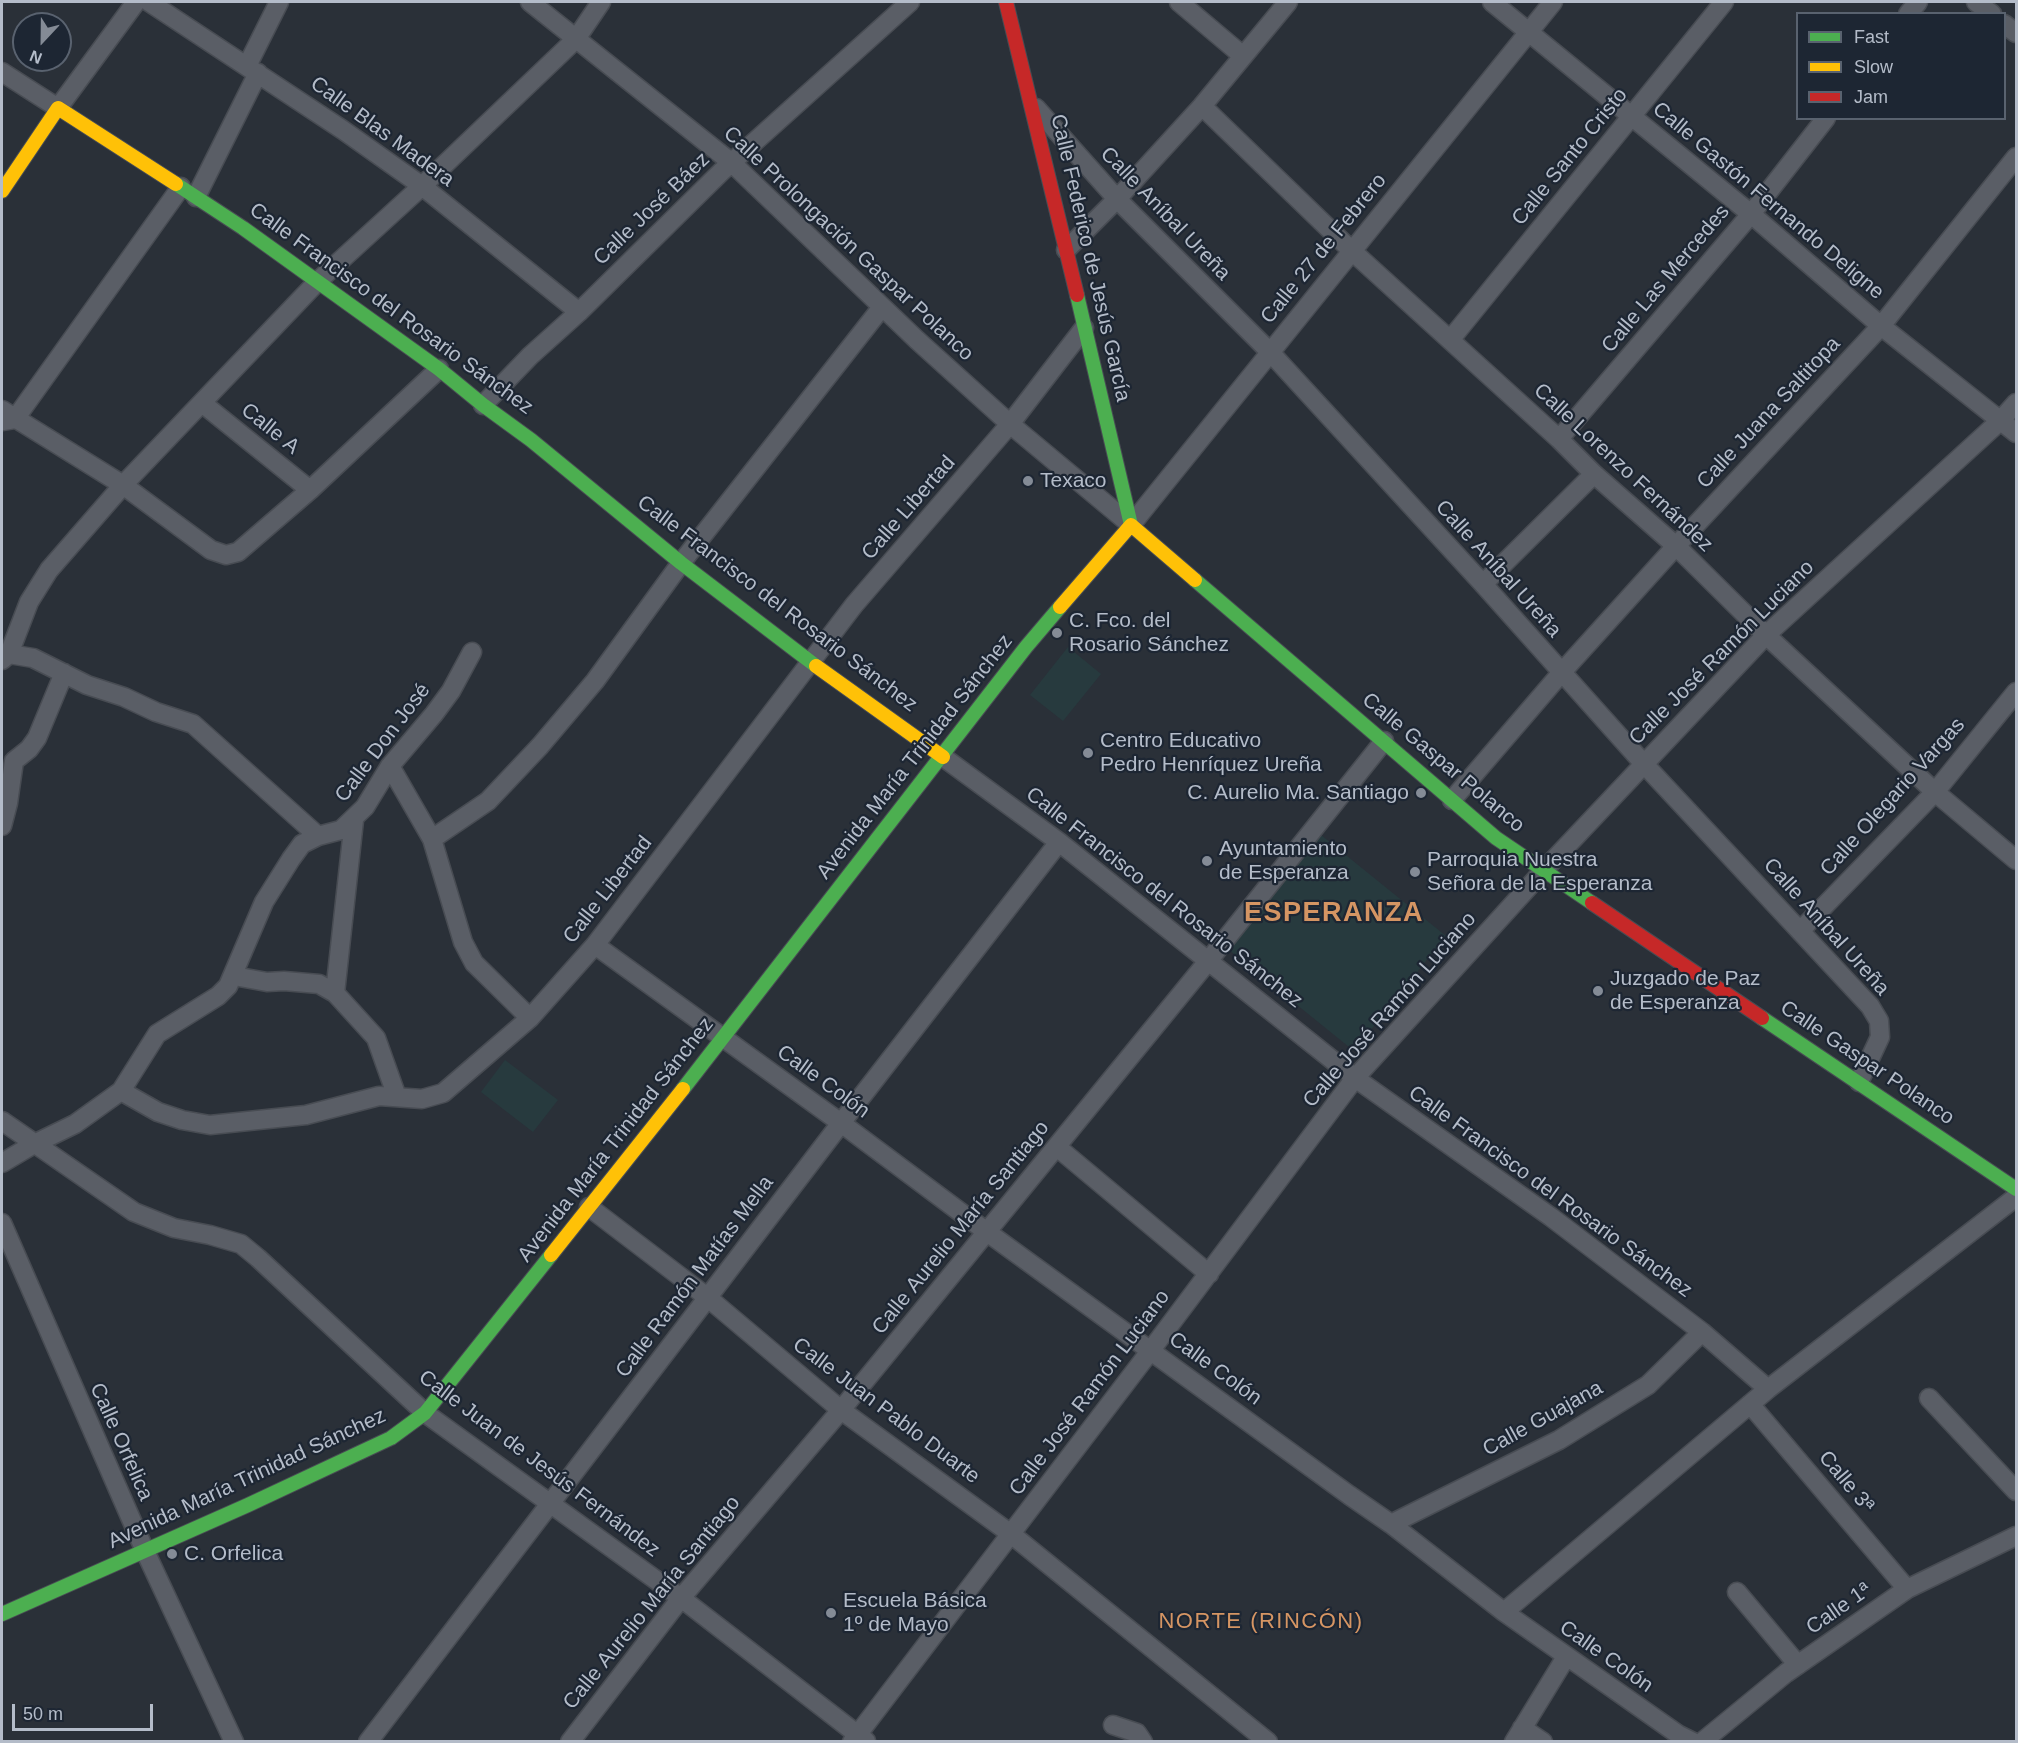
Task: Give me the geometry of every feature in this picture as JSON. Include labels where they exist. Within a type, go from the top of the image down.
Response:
[{"type":"main road","name":"Calle Federico de Jesús García","points":[[1006,2],[1131,525]]},
{"type":"main road","points":[[2,191],[58,108]]},
{"type":"main road","name":"Calle Francisco del Rosario Sánchez","points":[[58,108],[188,192],[318,281],[439,369],[531,440],[681,563],[810,662],[943,757]]},
{"type":"main road","name":"Calle Gaspar Polanco","points":[[1131,525],[1496,838],[2016,1189]]},
{"type":"main road","name":"Avenida María Trinidad Sánchez","points":[[2,1614],[370,1448],[391,1438],[426,1413],[723,1039],[1026,647],[1131,525]]},
{"type":"street","points":[[58,108],[136,2]]},
{"type":"street","name":"Calle Blas Madera","points":[[149,2],[343,130],[422,186],[579,312]]},
{"type":"street","points":[[279,2],[252,69],[188,192],[6,416],[123,485],[211,550],[226,555],[238,552],[310,490],[439,369]]},
{"type":"street","name":"Calle Prolongación Gaspar Polanco","points":[[530,2],[732,163],[1010,424],[1131,525]]},
{"type":"street","points":[[318,836],[193,724],[87,685],[33,658],[5,657],[29,602],[49,570],[123,485],[318,281],[422,186],[576,39],[601,2]]},
{"type":"street","points":[[1179,2],[1243,56]]},
{"type":"street","points":[[1066,250],[1117,200],[1202,106],[1288,2]]},
{"type":"street","name":"Calle Gastón Fernando Deligne","points":[[1492,2],[1751,214],[1881,326],[2016,433]]},
{"type":"street","name":"Calle 27 de Febrero","points":[[1131,525],[1553,2]]},
{"type":"street","name":"Calle Santo Cristo","points":[[1450,340],[1724,2]]},
{"type":"street","points":[[1976,2],[1989,12]]},
{"type":"street","name":"Calle José Báez","points":[[483,405],[530,356],[579,312],[732,163],[906,3]]},
{"type":"street","name":"Calle Francisco del Rosario Sánchez","points":[[2,72],[58,108]]},
{"type":"street","name":"Calle Aníbal Ureña","points":[[1032,105],[1117,200],[1270,352],[1644,764],[1870,1006],[1879,1021],[1880,1037],[1859,1082]]},
{"type":"street","name":"Calle Lorenzo Fernández","points":[[1202,106],[1352,251],[1559,439],[1593,474],[1676,546],[1766,634],[1935,792],[2016,860]]},
{"type":"street","name":"Calle Las Mercedes","points":[[1559,439],[1751,214],[1824,120]]},
{"type":"street","name":"Calle Juana Saltitopa","points":[[1452,800],[1562,672],[1676,546],[1881,326],[2016,157]]},
{"type":"street","points":[[432,839],[488,801],[540,746],[595,681],[681,563],[882,306]]},
{"type":"street","name":"Calle Libertad","points":[[121,1091],[158,1112],[182,1120],[210,1125],[306,1115],[379,1096],[422,1099],[443,1093],[530,1018],[596,945],[854,605],[1010,424],[1084,328]]},
{"type":"street","name":"Calle A","points":[[202,403],[310,490]]},
{"type":"street","name":"Calle José Ramón Luciano","points":[[859,1739],[1355,1078],[1544,870],[1766,634],[2001,420],[2016,403]]},
{"type":"street","points":[[1483,584],[1593,474]]},
{"type":"street","name":"Calle Don José","points":[[121,1091],[157,1034],[218,996],[228,986],[264,902],[291,858],[302,844],[318,836],[341,830],[354,820],[365,807],[390,766],[451,691],[472,652]]},
{"type":"street","points":[[2,826],[14,761],[29,749],[37,738],[64,674]]},
{"type":"street","name":"Calle Olegario Vargas","points":[[1800,931],[1935,792],[2016,692]]},
{"type":"street","name":"Calle Aurelio María Santiago","points":[[570,1742],[681,1598],[841,1410],[1209,960],[1384,741]]},
{"type":"street","name":"Calle Francisco del Rosario Sánchez","points":[[943,757],[1059,842],[1355,1078],[1551,1217],[1702,1332],[1768,1389]]},
{"type":"street","points":[[390,766],[432,839],[463,942],[474,963],[530,1018]]},
{"type":"street","points":[[335,993],[354,820]]},
{"type":"street","name":"Calle Ramón Matías Mella","points":[[368,1742],[1059,842]]},
{"type":"street","name":"Calle Colón","points":[[596,945],[987,1232],[1391,1524],[1504,1612],[1678,1735],[1693,1742]]},
{"type":"street","points":[[234,976],[267,982],[319,984],[335,993],[376,1038],[397,1097]]},
{"type":"street","points":[[2,1163],[75,1124],[121,1091]]},
{"type":"street","name":"Calle Juan de Jesús Fernández","points":[[2,1121],[134,1212],[174,1228],[241,1244],[426,1413],[681,1598],[859,1739]]},
{"type":"street","points":[[1056,1147],[1209,1274]]},
{"type":"street","points":[[1504,1612],[1768,1389],[2016,1197]]},
{"type":"street","name":"Calle Juan Pablo Duarte","points":[[589,1207],[707,1298],[841,1410],[1011,1534],[1268,1742]]},
{"type":"street","name":"Calle Orfelica","points":[[2,1223],[145,1551],[234,1742]]},
{"type":"street","name":"Calle Guajana","points":[[1391,1524],[1559,1440],[1648,1385],[1702,1332]]},
{"type":"street","points":[[1929,1398],[2016,1491]]},
{"type":"street","name":"Calle 3ª","points":[[1750,1404],[1907,1588]]},
{"type":"street","name":"Calle 1ª","points":[[1702,1742],[1798,1665],[1907,1588],[2016,1536]]},
{"type":"street","points":[[1737,1592],[1798,1665]]},
{"type":"street","points":[[1544,1742],[1518,1735],[1566,1657]]},
{"type":"street","points":[[1113,1725],[1137,1733],[1143,1742]]},
{"type":"green space","points":[[1068,647],[1101,674],[1063,721],[1030,695]]},
{"type":"green space","points":[[1321,835],[1446,936],[1354,1051],[1229,950]]},
{"type":"green space","points":[[505,1060],[558,1100],[533,1132],[481,1092]]},
{"type":"traffic: fast","points":[[176,184],[243,228],[439,369],[531,440],[681,563],[816,666]]},
{"type":"traffic: fast","points":[[1077,295],[1131,525]]},
{"type":"traffic: fast","points":[[1195,580],[1496,838],[1592,903]]},
{"type":"traffic: fast","points":[[683,1089],[1026,647],[1060,607]]},
{"type":"traffic: fast","points":[[1762,1018],[2016,1189]]},
{"type":"traffic: fast","points":[[2,1614],[248,1505],[391,1438],[425,1413],[551,1255]]},
{"type":"traffic: slow","points":[[2,191],[58,108],[176,184]]},
{"type":"traffic: slow","points":[[1060,607],[1131,525],[1195,580]]},
{"type":"traffic: slow","points":[[816,666],[943,757]]},
{"type":"traffic: slow","points":[[551,1255],[683,1089]]},
{"type":"traffic: jam","points":[[1006,2],[1077,295]]},
{"type":"traffic: jam","points":[[1592,903],[1762,1018]]},
{"type":"place","name":"Texaco","points":[[1028,481]]},
{"type":"place","name":"C. Fco. del Rosario Sánchez","points":[[1057,633]]},
{"type":"place","name":"Centro Educativo Pedro Henríquez Ureña","points":[[1088,753]]},
{"type":"place","name":"C. Aurelio Ma. Santiago","points":[[1421,793]]},
{"type":"place","name":"Ayuntamiento de Esperanza","points":[[1207,861]]},
{"type":"place","name":"Parroquia Nuestra Señora de la Esperanza","points":[[1415,872]]},
{"type":"place","name":"Juzgado de Paz de Esperanza","points":[[1598,991]]},
{"type":"place","name":"C. Orfelica","points":[[172,1554]]},
{"type":"place","name":"Escuela Básica 1º de Mayo","points":[[831,1613]]},
{"type":"district","name":"ESPERANZA","points":[[1334,914]]},
{"type":"district","name":"NORTE (RINCÓN)","points":[[1261,1622]]}]
